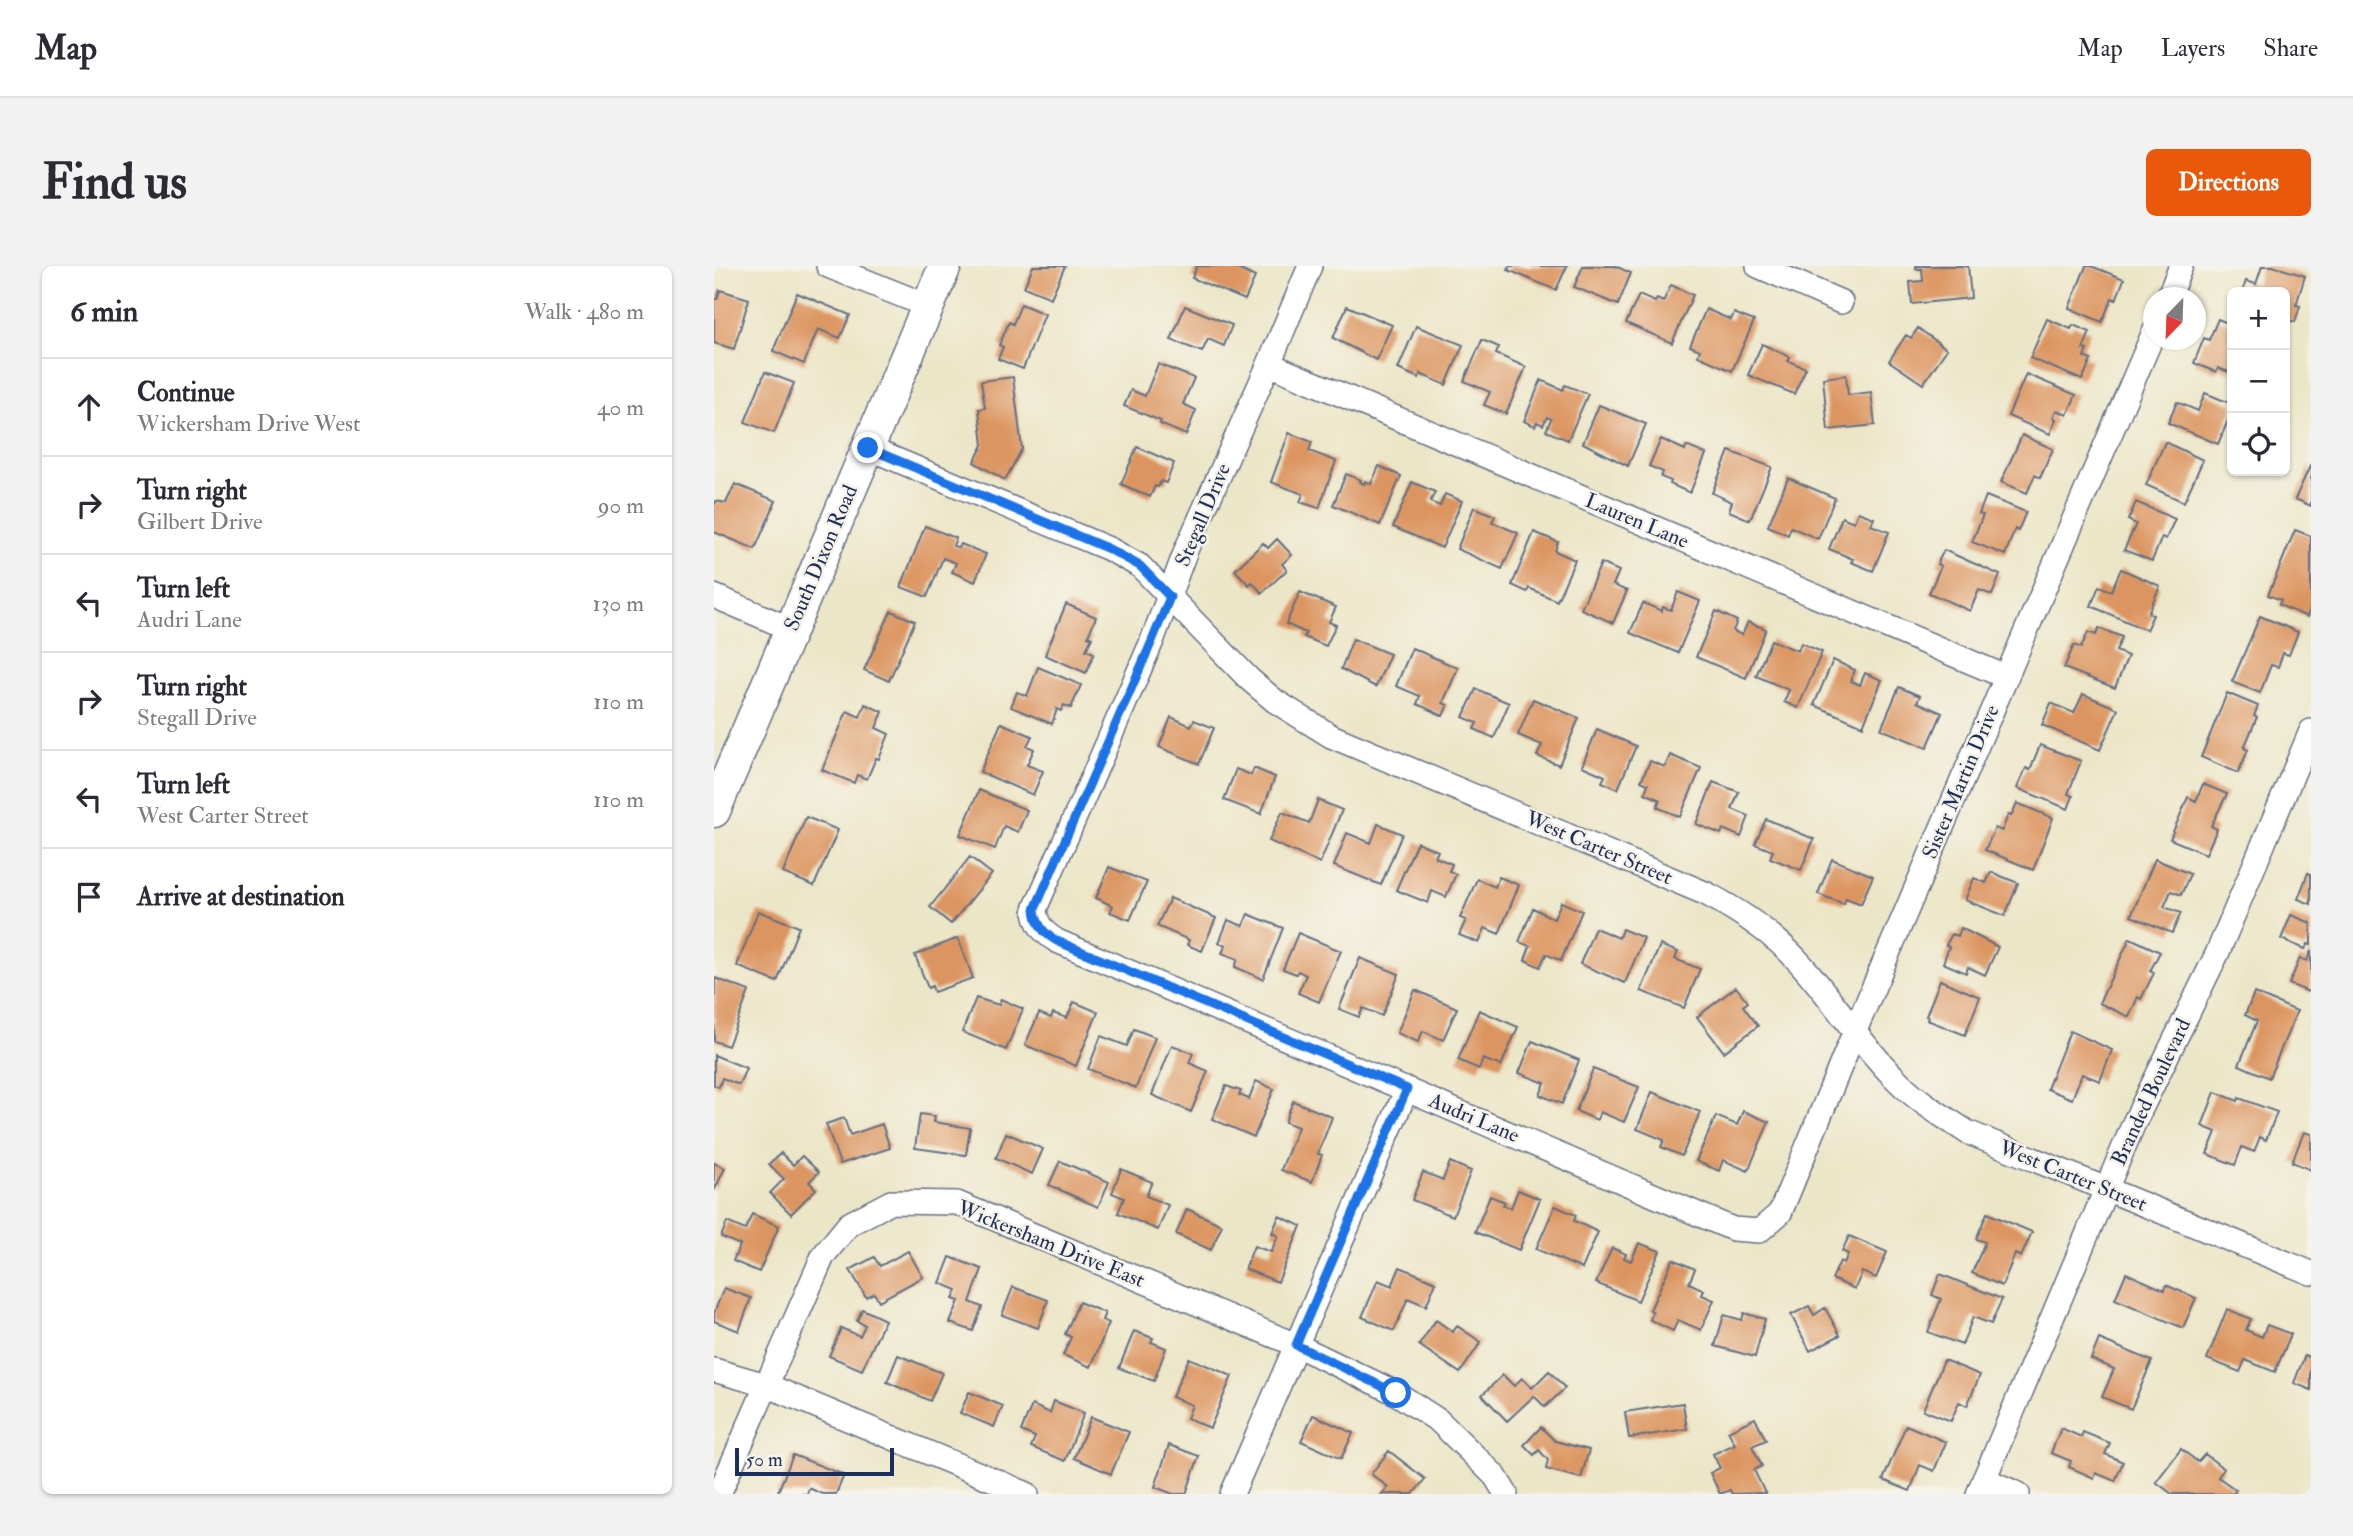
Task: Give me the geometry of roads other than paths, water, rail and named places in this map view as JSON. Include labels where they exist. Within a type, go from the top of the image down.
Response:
[{"type":"main road","name":"South Dixon Road","points":[[714,811],[945,266]]},
{"type":"street","points":[[828,266],[928,306]]},
{"type":"street","name":"Stegall Drive","points":[[1037,920],[1035,909],[1152,641],[1186,550],[1310,266]]},
{"type":"street","points":[[1758,266],[1841,302]]},
{"type":"street","points":[[2173,287],[2182,266]]},
{"type":"street","name":"Sister Martin Drive","points":[[1765,1228],[1780,1213],[1854,1033],[2146,350]]},
{"type":"street","name":"Lauren Lane","points":[[1269,364],[2006,677]]},
{"type":"street","name":"West Carter Street","points":[[868,448],[1109,549],[1140,566],[1250,679],[1275,701],[1331,736],[1694,888],[1741,912],[1800,963],[1854,1033],[1899,1083],[1928,1107],[1967,1132],[2311,1273]]},
{"type":"street","points":[[714,596],[791,629]]},
{"type":"street","name":"Branded Boulevard","points":[[1981,1486],[2134,1123],[2217,954],[2311,731]]},
{"type":"street","name":"Audri Lane","points":[[1037,920],[1046,934],[1057,941],[1733,1229],[1759,1231],[1765,1228]]},
{"type":"street","points":[[1233,1494],[1407,1089]]},
{"type":"street","name":"Wickersham Drive East","points":[[719,1494],[824,1256],[849,1224],[891,1202],[957,1203],[1296,1345],[1396,1393],[1438,1421],[1494,1476],[1506,1494]]},
{"type":"street","points":[[714,1370],[766,1385],[1027,1494]]},
{"type":"street","points":[[1981,1486],[2018,1494]]}]
